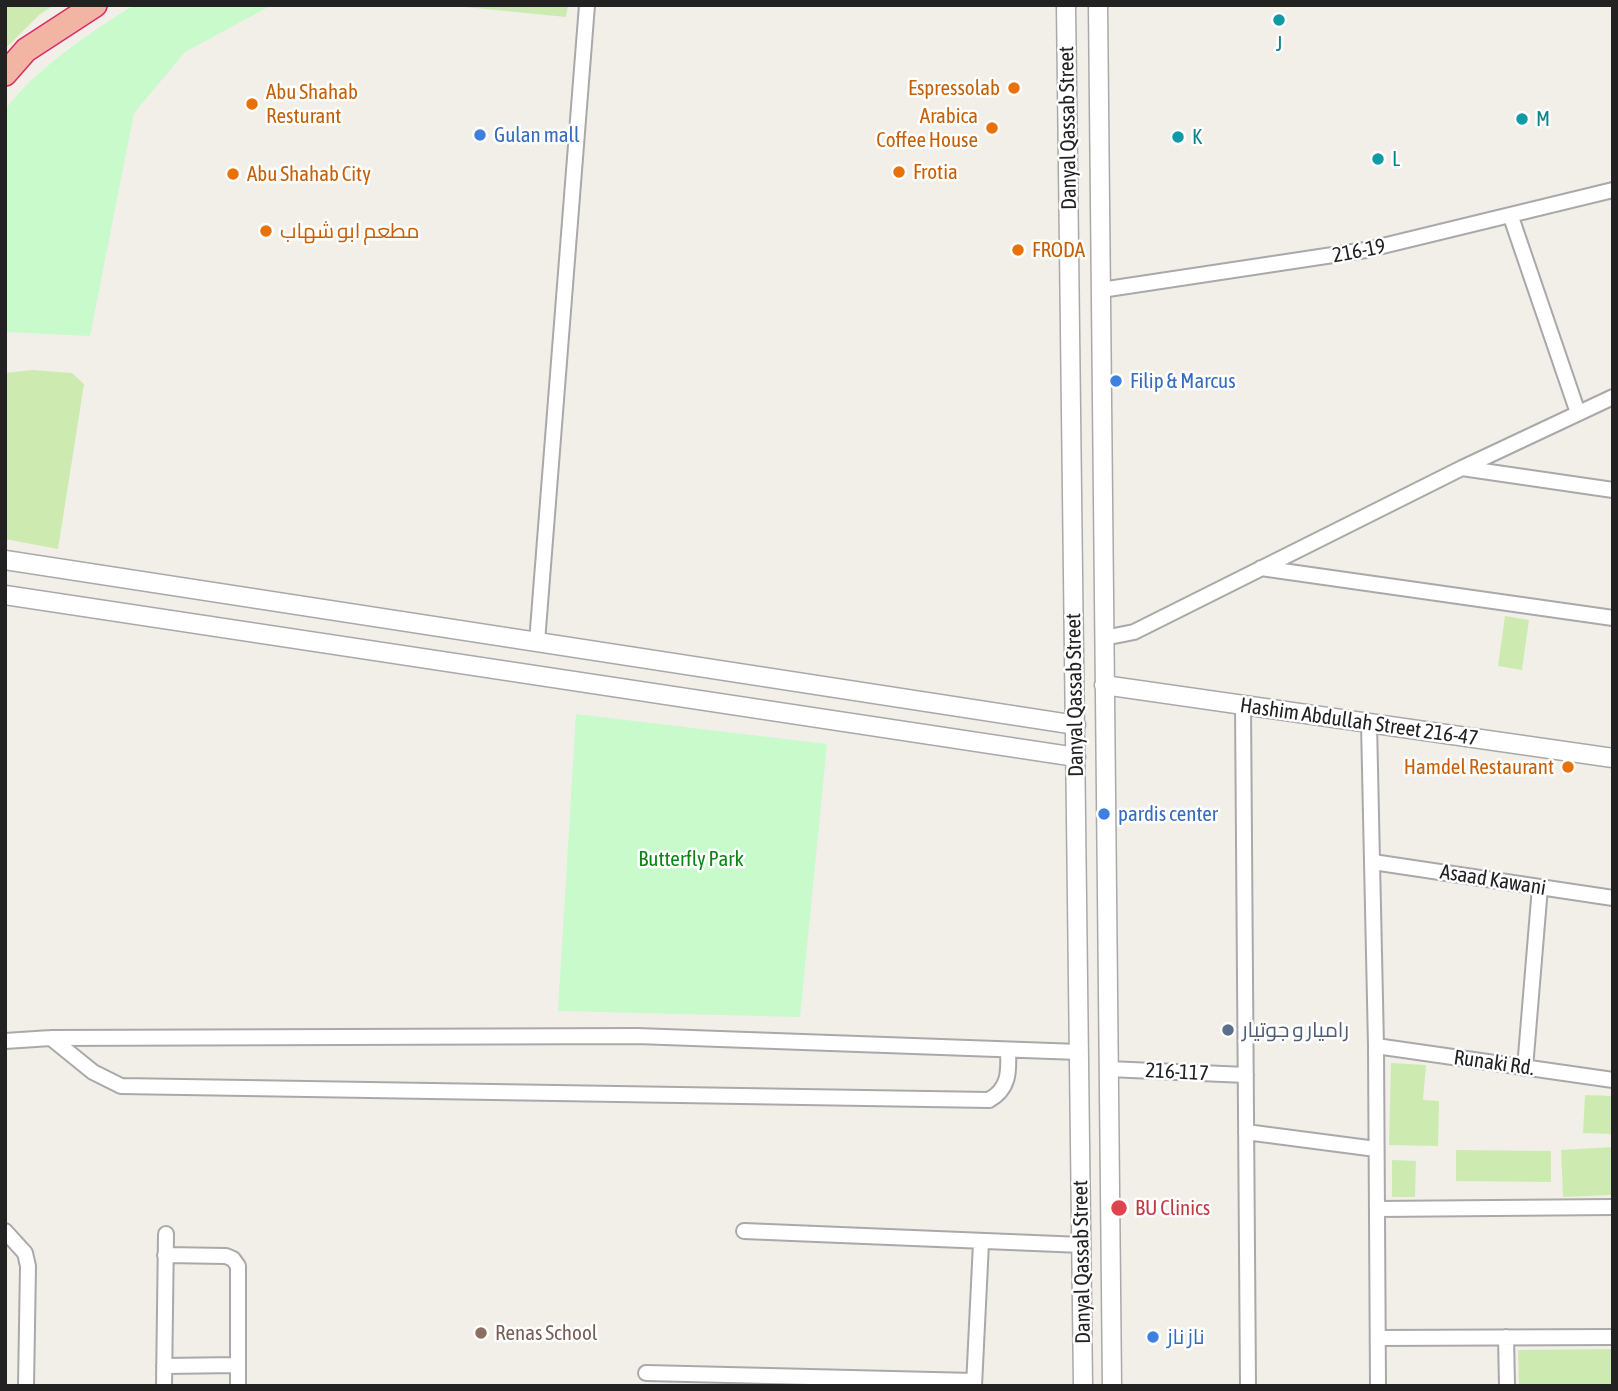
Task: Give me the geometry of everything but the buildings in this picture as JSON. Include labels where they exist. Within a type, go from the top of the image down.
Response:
[{"type":"highway","points":[[5,74],[26,50],[95,5]]},
{"type":"street","points":[[537,642],[587,5]]},
{"type":"street","name":"Danyal Qassab Street","points":[[1069,8],[1083,1386]]},
{"type":"street","name":"Danyal Qassab Street","points":[[1095,9],[1101,290],[1112,1386]]},
{"type":"street","name":"216-19","points":[[1101,290],[1366,250],[1511,217],[1613,190]]},
{"type":"street","points":[[1511,217],[1578,413]]},
{"type":"street","points":[[1104,638],[1134,632],[1461,468],[1613,397]]},
{"type":"street","points":[[1461,468],[1613,490]]},
{"type":"street","points":[[5,560],[1076,724]]},
{"type":"street","points":[[1260,568],[1613,618]]},
{"type":"street","points":[[5,595],[1076,757]]},
{"type":"street","name":"Hashim Abdullah Street 216-47","points":[[1104,685],[1613,758]]},
{"type":"street","points":[[1243,705],[1248,1386]]},
{"type":"street","points":[[1369,723],[1376,1046],[1378,1386]]},
{"type":"street","name":"Asaad Kawani","points":[[1373,862],[1613,898]]},
{"type":"street","points":[[1525,1068],[1539,887]]},
{"type":"street","points":[[1078,919],[1107,920]]},
{"type":"street","points":[[5,1041],[51,1038],[637,1036],[1079,1052]]},
{"type":"street","points":[[51,1038],[100,1076],[121,1086],[317,1091],[989,1100],[1004,1087],[1009,1073],[1008,1051]]},
{"type":"street","name":"Runaki Rd.","points":[[1376,1046],[1613,1080]]},
{"type":"street","name":"216-117","points":[[1108,1069],[1246,1075]]},
{"type":"street","points":[[1246,1132],[1376,1149]]},
{"type":"street","points":[[1377,1209],[1613,1207]]},
{"type":"street","points":[[5,1231],[25,1253],[28,1266],[26,1386]]},
{"type":"street","points":[[744,1231],[981,1243],[1082,1245]]},
{"type":"street","points":[[163,1386],[166,1234]]},
{"type":"street","points":[[646,1373],[974,1383],[981,1243]]},
{"type":"street","points":[[165,1255],[226,1256],[233,1259],[238,1266],[238,1386]]},
{"type":"street","points":[[1506,1337],[1507,1386]]},
{"type":"street","points":[[1378,1338],[1613,1337]]},
{"type":"street","points":[[164,1366],[238,1365]]},
{"type":"green space","points":[[5,5],[54,5],[39,15],[5,49]]},
{"type":"green space","points":[[134,5],[272,5],[185,52],[134,113],[90,336],[5,332],[5,110],[48,66],[82,39]]},
{"type":"green space","points":[[445,5],[568,5],[566,17]]},
{"type":"green space","points":[[32,370],[72,373],[84,384],[58,549],[5,539],[5,373]]},
{"type":"green space","points":[[1505,616],[1529,620],[1522,670],[1498,666]]},
{"type":"green space","name":"Butterfly Park","points":[[576,714],[827,744],[800,1017],[558,1011]]},
{"type":"green space","points":[[1391,1063],[1426,1065],[1423,1100],[1439,1101],[1438,1146],[1389,1145]]},
{"type":"green space","points":[[1585,1095],[1613,1096],[1613,1134],[1583,1133]]},
{"type":"green space","points":[[1613,1147],[1613,1195],[1563,1197],[1561,1150]]},
{"type":"green space","points":[[1456,1150],[1551,1151],[1551,1182],[1456,1181]]},
{"type":"green space","points":[[1392,1160],[1416,1161],[1415,1197],[1392,1197]]},
{"type":"green space","points":[[1613,1349],[1613,1386],[1519,1386],[1518,1350]]},
{"type":"place","name":"J","points":[[1279,20]]},
{"type":"place","name":"Espressolab","points":[[1014,88]]},
{"type":"place","name":"Abu Shahab Resturant","points":[[252,104]]},
{"type":"place","name":"M","points":[[1522,119]]},
{"type":"place","name":"Arabica Coffee House","points":[[992,128]]},
{"type":"place","name":"Gulan mall","points":[[480,135]]},
{"type":"place","name":"K","points":[[1178,137]]},
{"type":"place","name":"L","points":[[1378,159]]},
{"type":"place","name":"Frotia","points":[[899,172]]},
{"type":"place","name":"Abu Shahab City","points":[[233,174]]},
{"type":"place","name":"مطعم ابو شهاب","points":[[266,231]]},
{"type":"place","name":"FRODA","points":[[1018,250]]},
{"type":"place","name":"Filip & Marcus","points":[[1116,381]]},
{"type":"place","name":"Hamdel Restaurant","points":[[1568,767]]},
{"type":"place","name":"pardis center","points":[[1104,814]]},
{"type":"place","name":"رامیار و جوتیار","points":[[1228,1030]]},
{"type":"place","name":"BU Clinics","points":[[1119,1208]]},
{"type":"place","name":"Renas School","points":[[481,1333]]},
{"type":"place","name":"ناز ناز","points":[[1153,1337]]}]
